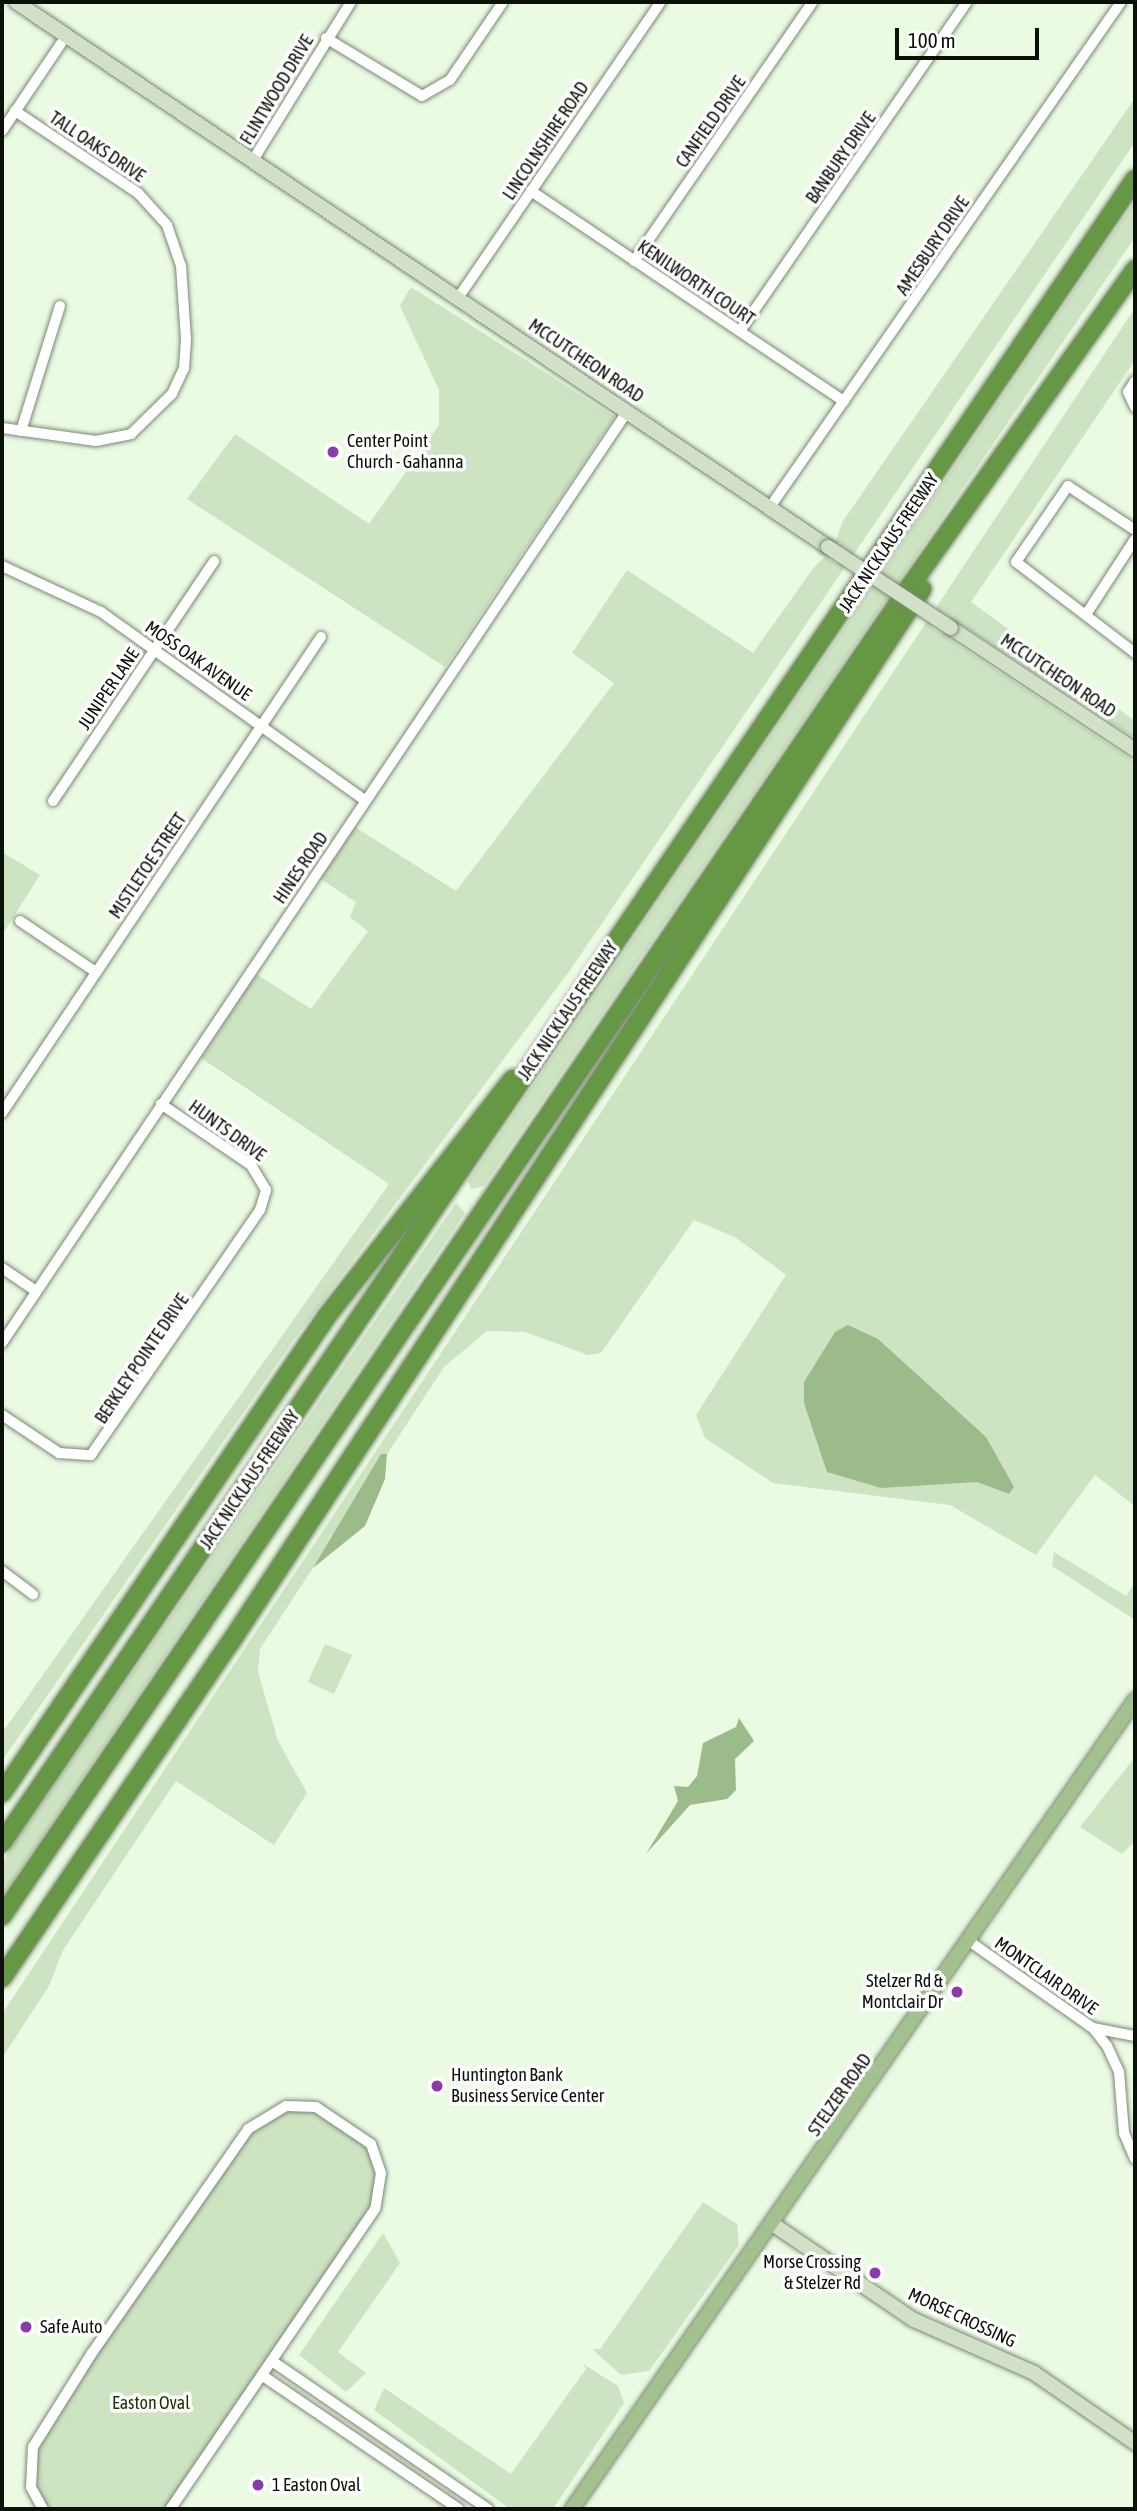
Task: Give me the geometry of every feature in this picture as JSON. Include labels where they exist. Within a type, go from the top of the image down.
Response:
[{"type":"highway","name":"JACK NICKLAUS FREEWAY","points":[[2,1843],[492,1128],[540,1046],[1135,179]]},
{"type":"highway","points":[[2,1989],[1135,270]]},
{"type":"highway","points":[[2,1916],[896,607],[1102,319]]},
{"type":"highway","points":[[2,1793],[327,1316],[540,1046]]},
{"type":"highway","points":[[2,1978],[230,1643]]},
{"type":"highway","points":[[2,1774],[83,1674]]},
{"type":"main road","name":"MCCUTCHEON ROAD","points":[[16,2],[1135,750]]},
{"type":"main road","name":"STELZER ROAD","points":[[572,2509],[774,2225],[1135,1700]]},
{"type":"main road","name":"MORSE CROSSING","points":[[774,2225],[914,2320],[1034,2373],[1135,2443]]},
{"type":"street","name":"FLINTWOOD DRIVE","points":[[253,160],[326,38],[351,2]]},
{"type":"street","points":[[326,38],[422,96],[450,80],[503,2]]},
{"type":"street","name":"LINCOLNSHIRE ROAD","points":[[458,298],[661,2]]},
{"type":"street","name":"CANFIELD DRIVE","points":[[634,261],[813,2]]},
{"type":"street","name":"BANBURY DRIVE","points":[[740,331],[967,2]]},
{"type":"street","name":"AMESBURY DRIVE","points":[[770,507],[1121,2]]},
{"type":"street","points":[[2,131],[66,36]]},
{"type":"street","name":"TALL OAKS DRIVE","points":[[2,428],[96,442],[131,434],[172,394],[184,368],[186,340],[181,266],[167,225],[138,193],[15,111]]},
{"type":"street","name":"KENILWORTH COURT","points":[[531,191],[844,401]]},
{"type":"street","points":[[21,431],[60,306]]},
{"type":"street","points":[[1135,381],[1128,392],[1135,407]]},
{"type":"street","name":"HINES ROAD","points":[[2,1343],[626,412]]},
{"type":"street","points":[[1135,530],[1068,486],[1016,562],[1087,613],[1135,653]]},
{"type":"street","points":[[1087,613],[1135,539]]},
{"type":"street","name":"JUNIPER LANE","points":[[53,801],[214,561]]},
{"type":"street","name":"MOSS OAK AVENUE","points":[[2,566],[101,612],[365,800]]},
{"type":"street","name":"MISTLETOE STREET","points":[[2,1112],[321,637]]},
{"type":"street","points":[[20,921],[96,972]]},
{"type":"street","name":"HUNTS DRIVE","points":[[161,1104],[251,1165],[266,1190]]},
{"type":"street","name":"BERKLEY POINTE DRIVE","points":[[2,1415],[59,1453],[91,1455],[260,1210],[266,1190]]},
{"type":"street","points":[[2,1268],[36,1291]]},
{"type":"street","points":[[2,1572],[33,1594]]},
{"type":"street","name":"MONTCLAIR DRIVE","points":[[968,1941],[1093,2028],[1118,2072],[1124,2133],[1135,2159]]},
{"type":"street","points":[[1093,2028],[1135,2036]]},
{"type":"street","points":[[43,2509],[31,2476],[41,2430],[248,2129],[272,2110],[302,2105],[331,2113],[361,2133],[379,2158],[381,2189],[368,2222],[170,2509]]},
{"type":"street","points":[[272,2361],[488,2509]]},
{"type":"street","points":[[263,2376],[459,2509]]},
{"type":"green space","points":[[1135,98],[1135,142],[568,973],[293,1341],[2,1761],[2,1733],[389,1184],[201,1058],[256,974],[311,1009],[368,931],[350,917],[356,902],[319,878],[355,827],[456,891],[614,683],[572,653],[627,570],[753,653],[815,566],[825,557],[837,564],[847,550],[835,542],[843,521]]},
{"type":"green space","points":[[1135,201],[1135,237],[484,1186],[471,1189],[468,1181]]},
{"type":"green space","points":[[411,287],[615,417],[445,667],[187,499],[235,434],[369,524],[439,425],[439,390],[400,306]]},
{"type":"green space","points":[[1135,308],[1135,360],[971,602],[1071,675],[1064,685],[1099,710],[1106,700],[1135,721],[1135,738],[942,612],[931,627],[1135,762],[1135,1506],[1095,1475],[1036,1555],[950,1505],[773,1483],[705,1438],[696,1415],[786,1275],[735,1237],[694,1220],[601,1353],[588,1355],[525,1332],[487,1331],[444,1367],[260,1649],[258,1672],[278,1741],[307,1793],[274,1845],[176,1781],[63,1950],[49,1986],[2,2058],[2,2014]]},
{"type":"green space","points":[[2,852],[40,875],[2,935]]},
{"type":"green space","points":[[456,1203],[465,1213],[2,1896],[2,1862]]},
{"type":"green space","points":[[1054,1552],[1126,1596],[1135,1583],[1135,1620],[1052,1566]]},
{"type":"green space","points":[[325,1644],[352,1655],[334,1694],[308,1682]]},
{"type":"green space","points":[[1135,1757],[1135,1841],[1122,1854],[1080,1827]]},
{"type":"green space","name":"Easton Oval","points":[[286,2106],[331,2113],[379,2158],[375,2209],[170,2509],[43,2509],[31,2466],[33,2447],[248,2129]]},
{"type":"green space","points":[[703,2202],[737,2224],[739,2245],[649,2371],[621,2375],[592,2349],[600,2349]]},
{"type":"green space","points":[[383,2233],[400,2263],[338,2352],[366,2373],[346,2392],[299,2355]]},
{"type":"green space","points":[[583,2364],[618,2386],[624,2403],[553,2509],[510,2509],[374,2410],[384,2388],[511,2474],[586,2369]]},
{"type":"shaded area","points":[[848,1325],[878,1339],[986,1437],[1014,1487],[1009,1494],[977,1482],[881,1488],[827,1472],[804,1403],[804,1382],[835,1332]]},
{"type":"shaded area","points":[[381,1454],[387,1454],[385,1479],[365,1526],[313,1568]]},
{"type":"shaded area","points":[[739,1718],[754,1741],[735,1759],[736,1790],[727,1799],[690,1805],[646,1854],[678,1801],[674,1786],[688,1787],[697,1776],[703,1743],[736,1727]]},
{"type":"place","name":"Center Point Church - Gahanna","points":[[333,452]]},
{"type":"place","name":"Stelzer Rd & Montclair Dr","points":[[957,1992]]},
{"type":"place","name":"Huntington Bank Business Service Center","points":[[437,2086]]},
{"type":"place","name":"Morse Crossing & Stelzer Rd","points":[[875,2273]]},
{"type":"place","name":"Safe Auto","points":[[26,2327]]},
{"type":"place","name":"1 Easton Oval","points":[[258,2485]]}]
